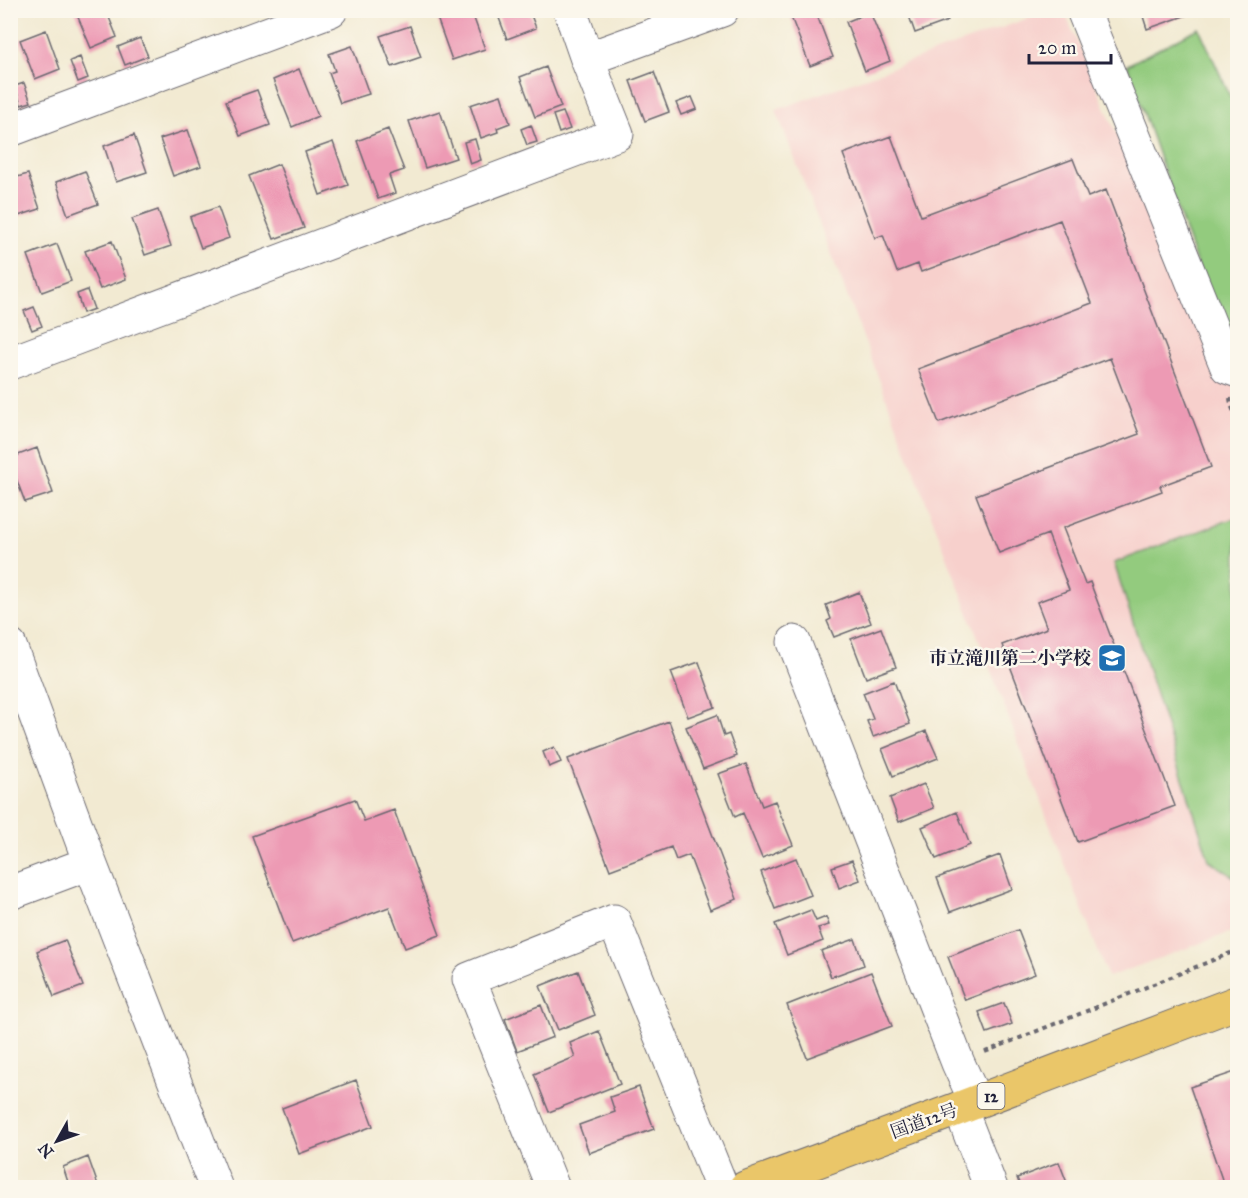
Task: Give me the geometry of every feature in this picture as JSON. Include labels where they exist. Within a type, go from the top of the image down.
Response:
[{"type":"highway","name":"国道12号","points":[[745,1188],[1238,1002]]},
{"type":"street","points":[[10,130],[331,10]]},
{"type":"street","points":[[10,363],[617,134],[570,10]]},
{"type":"street","points":[[587,59],[722,10]]},
{"type":"street","points":[[1083,10],[1227,368],[1238,371]]},
{"type":"street","points":[[794,642],[958,1063],[991,1188]]},
{"type":"street","points":[[10,646],[90,863],[216,1188]]},
{"type":"street","points":[[10,893],[90,863]]},
{"type":"street","points":[[554,1188],[469,979],[614,921],[722,1188]]},
{"type":"path","points":[[958,1063],[1238,950]]},
{"type":"shaded area","name":"市立滝川第二小学校","points":[[1048,11],[1064,11],[1222,380],[1237,385],[1237,930],[1108,977],[776,110]]},
{"type":"green space","points":[[1199,28],[1237,108],[1237,336],[1206,290],[1127,65]]},
{"type":"green space","points":[[1237,517],[1237,879],[1209,860],[1114,563]]},
{"type":"building","points":[[75,10],[106,10],[117,37],[91,48]]},
{"type":"building","points":[[459,10],[471,10],[485,49],[452,60],[437,18]]},
{"type":"building","points":[[496,10],[529,10],[536,28],[507,39]]},
{"type":"building","points":[[808,10],[815,10],[833,57],[810,66],[791,17]]},
{"type":"building","points":[[907,10],[944,10],[948,21],[915,33]]},
{"type":"building","points":[[1141,10],[1185,10],[1187,15],[1147,29]]},
{"type":"building","points":[[870,12],[890,61],[865,71],[846,22]]},
{"type":"building","points":[[410,26],[421,57],[392,67],[380,36]]},
{"type":"building","points":[[46,30],[60,69],[35,79],[20,40]]},
{"type":"building","points":[[140,38],[148,56],[125,65],[118,47]]},
{"type":"building","points":[[352,46],[369,94],[340,103],[329,73],[335,71],[329,54]]},
{"type":"building","points":[[80,57],[88,78],[78,82],[70,61]]},
{"type":"building","points":[[546,67],[561,107],[535,117],[520,77]]},
{"type":"building","points":[[299,69],[318,116],[292,127],[273,80]]},
{"type":"building","points":[[654,72],[669,112],[645,121],[630,81]]},
{"type":"building","points":[[24,83],[31,102],[21,105],[15,86]]},
{"type":"building","points":[[257,90],[270,125],[240,136],[226,101]]},
{"type":"building","points":[[501,95],[510,123],[497,128],[498,132],[481,138],[470,105]]},
{"type":"building","points":[[692,97],[697,109],[681,115],[676,103]]},
{"type":"building","points":[[440,111],[456,158],[425,168],[409,121]]},
{"type":"building","points":[[563,112],[570,129],[559,133],[553,115]]},
{"type":"building","points":[[531,125],[537,142],[527,145],[521,129]]},
{"type":"building","points":[[388,129],[404,170],[389,175],[395,193],[378,199],[357,141]]},
{"type":"building","points":[[188,130],[201,166],[173,176],[160,139]]},
{"type":"building","points":[[134,135],[147,172],[116,182],[104,146]]},
{"type":"building","points":[[891,136],[921,216],[1073,159],[1088,197],[1106,190],[1211,467],[1160,486],[1162,491],[1063,528],[1085,584],[1090,582],[1175,806],[1078,842],[1002,645],[1047,628],[1037,602],[1069,590],[1048,534],[999,553],[976,495],[1139,434],[1110,358],[939,423],[918,369],[1092,303],[1060,220],[921,272],[918,264],[897,272],[883,235],[875,238],[843,154]]},
{"type":"building","points":[[475,139],[481,160],[470,164],[464,142]]},
{"type":"building","points":[[333,142],[348,185],[320,195],[305,152]]},
{"type":"building","points":[[279,164],[304,228],[274,239],[249,176]]},
{"type":"building","points":[[85,171],[98,204],[68,215],[56,182]]},
{"type":"building","points":[[28,174],[40,209],[12,218],[10,179]]},
{"type":"building","points":[[218,207],[229,238],[201,248],[190,217]]},
{"type":"building","points":[[158,210],[171,246],[145,255],[132,219]]},
{"type":"building","points":[[112,241],[126,279],[100,289],[85,251]]},
{"type":"building","points":[[57,244],[71,281],[42,292],[28,255]]},
{"type":"building","points":[[87,290],[94,309],[83,313],[77,294]]},
{"type":"building","points":[[34,307],[42,326],[32,330],[24,311]]},
{"type":"building","points":[[37,448],[53,493],[25,502],[10,458]]},
{"type":"building","points":[[859,592],[871,623],[834,637],[827,621],[831,619],[826,605]]},
{"type":"building","points":[[881,628],[896,667],[866,678],[851,639]]},
{"type":"building","points":[[699,662],[715,707],[688,717],[671,672]]},
{"type":"building","points":[[894,681],[910,724],[873,737],[867,721],[873,719],[863,693]]},
{"type":"building","points":[[717,715],[724,736],[729,734],[737,756],[703,769],[686,727]]},
{"type":"building","points":[[669,721],[737,899],[710,910],[689,855],[676,860],[671,847],[610,870],[568,759]]},
{"type":"building","points":[[926,731],[938,758],[893,776],[882,749]]},
{"type":"building","points":[[554,747],[561,762],[549,767],[543,752]]},
{"type":"building","points":[[746,764],[762,806],[775,801],[793,845],[762,858],[743,813],[735,817],[718,774]]},
{"type":"building","points":[[924,784],[934,808],[899,822],[890,798]]},
{"type":"building","points":[[355,799],[364,821],[394,810],[440,935],[405,948],[389,907],[292,943],[252,836]]},
{"type":"building","points":[[957,812],[970,845],[936,859],[922,827]]},
{"type":"building","points":[[1000,855],[1012,889],[950,912],[937,878]]},
{"type":"building","points":[[796,858],[811,895],[775,909],[761,872]]},
{"type":"building","points":[[852,860],[860,880],[839,888],[832,867]]},
{"type":"building","points":[[811,910],[816,921],[826,917],[829,925],[818,928],[823,941],[787,955],[775,924]]},
{"type":"building","points":[[1018,930],[1035,974],[965,1000],[948,957]]},
{"type":"building","points":[[855,939],[864,965],[831,977],[821,951]]},
{"type":"building","points":[[65,940],[83,986],[54,997],[37,951]]},
{"type":"building","points":[[578,971],[595,1015],[558,1030],[540,986]]},
{"type":"building","points":[[871,972],[892,1026],[807,1058],[787,1005]]},
{"type":"building","points":[[1004,1003],[1012,1024],[987,1033],[979,1012]]},
{"type":"building","points":[[541,1005],[553,1037],[517,1051],[505,1019]]},
{"type":"building","points":[[599,1031],[620,1084],[549,1112],[534,1074],[575,1057],[570,1043]]},
{"type":"building","points":[[1238,1071],[1238,1188],[1225,1188],[1190,1087]]},
{"type":"building","points":[[356,1080],[373,1126],[299,1154],[282,1108]]},
{"type":"building","points":[[639,1087],[654,1129],[589,1153],[579,1125],[615,1112],[610,1097]]},
{"type":"building","points":[[88,1157],[99,1188],[70,1188],[63,1167]]},
{"type":"building","points":[[1059,1162],[1069,1188],[1021,1188],[1017,1178]]},
{"type":"place","name":"市立滝川第二小学校","points":[[1112,658]]}]
